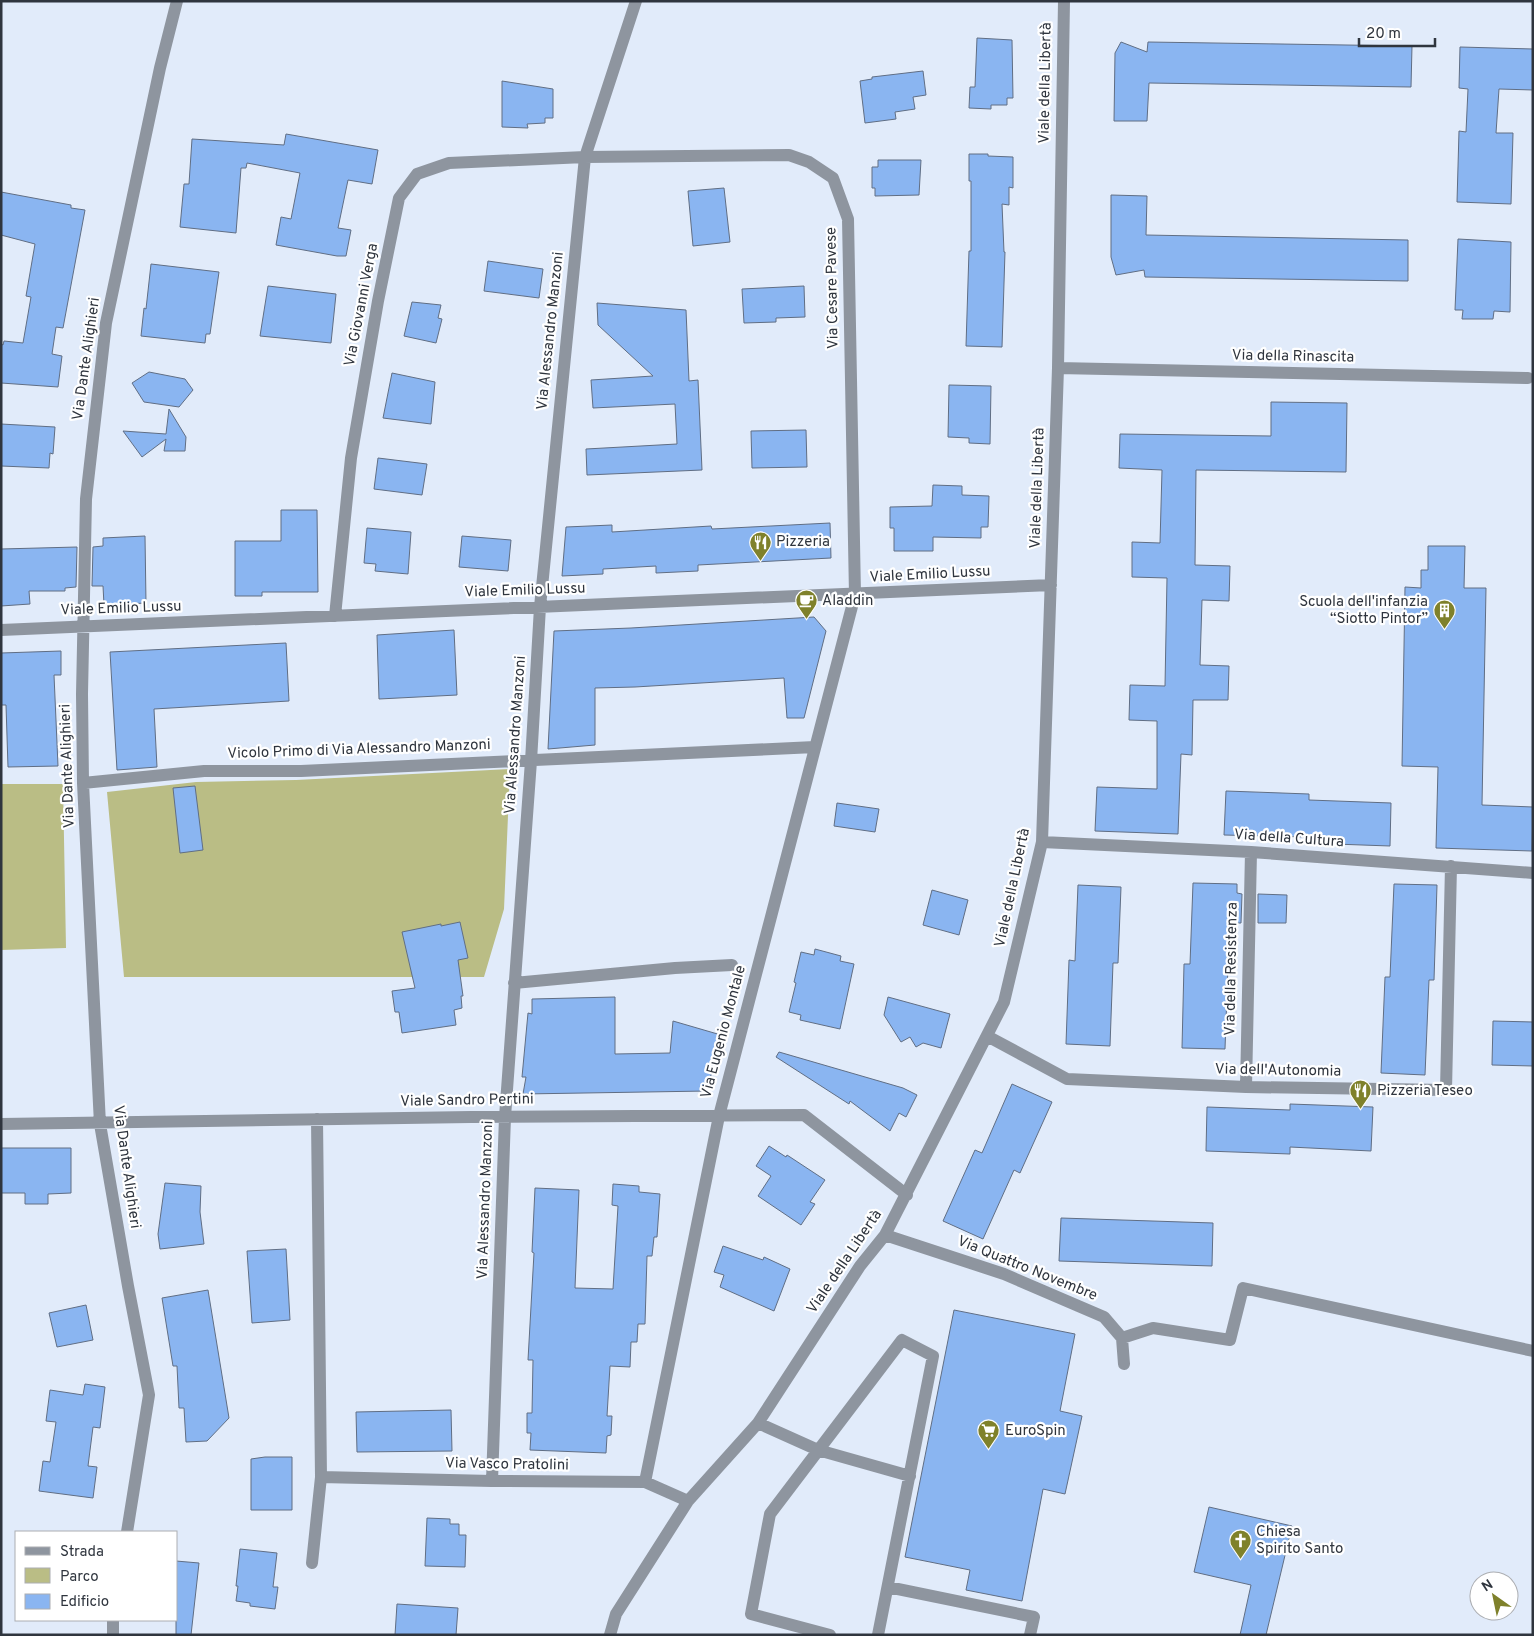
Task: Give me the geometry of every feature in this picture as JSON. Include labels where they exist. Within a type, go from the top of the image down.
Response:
[{"type":"street","name":"Via Dante Alighieri","points":[[127,1531],[149,1395],[100,1124],[83,784],[82,694],[86,499],[106,323],[160,68],[177,1]]},
{"type":"street","name":"Via Alessandro Manzoni","points":[[492,1481],[505,1117],[531,761],[540,606],[585,157],[636,1]]},
{"type":"street","name":"Viale della Libertà","points":[[610,1635],[616,1614],[688,1501],[758,1423],[860,1266],[885,1235],[1004,1002],[1042,842],[1058,368],[1064,1]]},
{"type":"street","name":"Via Cesare Pavese","points":[[585,157],[789,155],[809,162],[833,178],[848,219],[855,595]]},
{"type":"street","name":"Via Giovanni Verga","points":[[334,616],[351,458],[378,301],[399,198],[417,174],[449,163],[585,157]]},
{"type":"street","name":"Via della Rinascita","points":[[1058,368],[1528,378]]},
{"type":"street","name":"Viale Emilio Lussu","points":[[1,630],[540,606],[855,595],[1051,585]]},
{"type":"street","name":"Via Eugenio Montale","points":[[645,1482],[719,1116],[855,595]]},
{"type":"street","name":"Vicolo Primo di Via Alessandro Manzoni","points":[[83,784],[204,771],[301,771],[815,747]]},
{"type":"street","name":"Via della Cultura","points":[[1042,842],[1251,852],[1533,872]]},
{"type":"street","name":"Via della Resistenza","points":[[1246,1088],[1251,852]]},
{"type":"street","name":"Via dell'Autonomia","points":[[987,1036],[1066,1079],[1246,1088],[1446,1090],[1451,866]]},
{"type":"street","points":[[514,983],[675,968],[732,965]]},
{"type":"street","name":"Viale Sandro Pertini","points":[[1,1124],[804,1115],[907,1195]]},
{"type":"street","points":[[312,1563],[320,1477],[317,1119]]},
{"type":"street","name":"Via Quattro Novembre","points":[[885,1235],[1004,1274],[1104,1317],[1122,1338]]},
{"type":"street","points":[[1124,1364],[1122,1338],[1153,1328],[1230,1340],[1243,1288],[1533,1351]]},
{"type":"street","points":[[830,1635],[751,1614],[770,1514],[902,1340],[933,1356],[878,1635]]},
{"type":"street","points":[[758,1423],[818,1450],[910,1476]]},
{"type":"street","name":"Via Vasco Pratolini","points":[[320,1477],[645,1482],[688,1501]]},
{"type":"street","points":[[888,1587],[1034,1617],[1030,1635]]},
{"type":"street","points":[[113,1621],[113,1635]]},
{"type":"green space","points":[[510,769],[504,909],[484,977],[124,977],[107,792],[196,782],[296,780]]},
{"type":"green space","points":[[1,784],[63,784],[66,948],[1,950]]},
{"type":"building","points":[[977,38],[1012,40],[1013,98],[1007,98],[1007,105],[991,105],[991,109],[969,108],[970,87],[975,87]]},
{"type":"building","points":[[1121,42],[1147,52],[1148,42],[1412,46],[1411,87],[1149,83],[1147,121],[1114,121],[1115,53]]},
{"type":"building","points":[[1460,47],[1533,49],[1533,90],[1499,89],[1496,133],[1513,133],[1511,204],[1457,202],[1459,131],[1466,132],[1468,89],[1459,88]]},
{"type":"building","points":[[923,71],[926,95],[913,97],[915,109],[895,112],[896,119],[865,123],[860,81],[872,79],[872,77]]},
{"type":"building","points":[[502,81],[553,89],[553,118],[545,118],[545,123],[527,124],[528,128],[502,127]]},
{"type":"building","points":[[286,134],[378,150],[372,184],[348,180],[338,228],[351,230],[346,256],[276,245],[281,217],[291,219],[300,173],[247,163],[246,168],[241,168],[236,233],[180,227],[184,184],[189,184],[192,139],[284,145]]},
{"type":"building","points":[[969,154],[1013,157],[1013,188],[1009,187],[1009,205],[1002,204],[1005,252],[1002,347],[966,346],[969,251],[971,251]]},
{"type":"building","points":[[878,160],[921,160],[919,195],[875,196],[875,188],[872,188],[872,167],[878,167]]},
{"type":"building","points":[[724,188],[730,242],[693,246],[688,191]]},
{"type":"building","points":[[1,192],[71,205],[71,208],[85,210],[63,328],[56,327],[52,354],[62,356],[58,387],[1,383],[1,344],[3,345],[4,341],[23,343],[31,297],[26,296],[35,244],[1,235]]},
{"type":"building","points":[[1111,195],[1147,196],[1146,235],[1408,240],[1408,281],[1145,277],[1144,270],[1116,275],[1111,257]]},
{"type":"building","points":[[1458,239],[1511,242],[1510,312],[1494,311],[1493,319],[1462,319],[1463,310],[1455,310]]},
{"type":"building","points":[[488,261],[543,269],[539,298],[484,291]]},
{"type":"building","points":[[151,264],[219,272],[210,334],[206,334],[205,343],[141,336]]},
{"type":"building","points":[[268,286],[336,294],[331,343],[260,336]]},
{"type":"building","points":[[804,286],[805,317],[776,318],[776,322],[744,323],[742,289]]},
{"type":"building","points":[[412,302],[441,305],[438,318],[442,319],[436,343],[404,336]]},
{"type":"building","points":[[597,303],[686,310],[689,381],[698,380],[702,470],[587,475],[586,449],[677,444],[675,404],[593,408],[591,380],[653,376],[598,325]]},
{"type":"building","points":[[149,372],[185,379],[193,390],[179,407],[144,402],[132,383]]},
{"type":"building","points":[[392,373],[435,382],[431,424],[383,418]]},
{"type":"building","points":[[949,385],[991,386],[990,444],[969,443],[969,438],[948,437]]},
{"type":"building","points":[[1271,402],[1347,403],[1346,472],[1196,470],[1195,565],[1230,566],[1229,601],[1202,600],[1200,665],[1229,666],[1228,700],[1193,700],[1192,755],[1181,754],[1178,834],[1095,831],[1097,787],[1157,789],[1157,721],[1129,720],[1130,685],[1165,686],[1167,578],[1132,577],[1132,542],[1160,543],[1162,470],[1119,468],[1120,434],[1271,436]]},
{"type":"building","points":[[169,409],[186,437],[185,451],[164,451],[166,439],[142,457],[123,431],[166,434]]},
{"type":"building","points":[[1,424],[55,427],[53,454],[50,453],[49,468],[1,466]]},
{"type":"building","points":[[806,430],[807,467],[752,468],[751,431]]},
{"type":"building","points":[[378,458],[427,464],[422,495],[374,489]]},
{"type":"building","points":[[933,485],[962,486],[962,495],[989,496],[988,527],[981,527],[981,538],[933,537],[933,551],[894,551],[894,528],[890,528],[890,507],[932,506]]},
{"type":"building","points":[[281,510],[317,510],[318,592],[262,592],[262,596],[235,596],[235,541],[281,541]]},
{"type":"building","points":[[830,523],[831,558],[698,565],[698,571],[656,573],[656,566],[603,569],[603,574],[562,576],[566,527],[612,525],[612,532],[711,526],[712,529]]},
{"type":"building","points":[[367,528],[411,532],[408,574],[375,571],[376,564],[364,563]]},
{"type":"building","points":[[145,536],[146,603],[104,605],[103,586],[92,586],[93,547],[103,546],[103,538]]},
{"type":"building","points":[[462,536],[511,540],[508,571],[459,567]]},
{"type":"building","name":"Scuola dell'infanzia “Siotto Pintor”","points":[[1428,546],[1465,546],[1464,588],[1486,588],[1482,805],[1533,807],[1532,851],[1436,848],[1438,767],[1402,766],[1405,587],[1421,588],[1421,570],[1428,570]]},
{"type":"building","points":[[77,547],[76,587],[65,588],[65,591],[29,591],[30,604],[1,606],[1,549]]},
{"type":"building","points":[[814,617],[826,631],[804,718],[787,718],[784,678],[595,688],[595,745],[548,749],[554,631]]},
{"type":"building","points":[[454,630],[457,695],[379,699],[377,635]]},
{"type":"building","points":[[286,643],[289,701],[154,709],[157,767],[117,770],[110,652]]},
{"type":"building","points":[[61,651],[61,675],[54,675],[58,766],[8,767],[6,705],[1,705],[1,653]]},
{"type":"building","points":[[195,786],[203,850],[180,853],[173,788]]},
{"type":"building","points":[[1226,791],[1309,794],[1309,800],[1391,803],[1390,846],[1306,843],[1306,837],[1224,835]]},
{"type":"building","points":[[837,803],[879,809],[875,832],[834,826]]},
{"type":"building","points":[[1193,883],[1237,884],[1237,893],[1242,894],[1241,923],[1236,923],[1234,967],[1228,966],[1225,1049],[1182,1048],[1184,964],[1190,964]]},
{"type":"building","points":[[1394,884],[1437,885],[1434,980],[1429,980],[1425,1075],[1381,1073],[1385,977],[1390,977]]},
{"type":"building","points":[[1078,885],[1121,887],[1118,963],[1113,963],[1110,1046],[1066,1044],[1069,960],[1075,961]]},
{"type":"building","points":[[932,890],[968,900],[959,935],[923,925]]},
{"type":"building","points":[[1258,894],[1287,895],[1286,923],[1258,923]]},
{"type":"building","points":[[460,922],[468,958],[458,960],[463,996],[461,996],[462,1008],[454,1010],[456,1025],[402,1033],[399,1012],[395,1012],[392,991],[415,988],[402,932]]},
{"type":"building","points":[[815,949],[841,956],[840,961],[854,964],[840,1029],[800,1020],[801,1015],[789,1012],[801,952],[814,955]]},
{"type":"building","points":[[615,997],[615,1054],[670,1053],[673,1021],[721,1035],[707,1091],[523,1094],[526,1077],[522,1077],[528,1013],[532,1014],[532,999]]},
{"type":"building","points":[[888,997],[950,1014],[941,1048],[923,1043],[916,1047],[910,1037],[901,1042],[884,1015]]},
{"type":"building","points":[[1493,1021],[1533,1022],[1533,1066],[1492,1065]]},
{"type":"building","points":[[779,1052],[903,1088],[917,1095],[906,1117],[899,1113],[890,1131],[850,1101],[849,1104],[776,1057]]},
{"type":"building","points":[[1012,1084],[1052,1102],[1020,1173],[1014,1170],[983,1239],[943,1221],[975,1150],[982,1153]]},
{"type":"building","points":[[1290,1104],[1373,1107],[1371,1151],[1290,1147],[1290,1154],[1206,1151],[1207,1107],[1290,1110]]},
{"type":"building","points":[[769,1146],[786,1157],[787,1155],[825,1180],[810,1202],[815,1204],[801,1225],[758,1196],[771,1176],[756,1166]]},
{"type":"building","points":[[1,1148],[71,1148],[71,1193],[48,1194],[48,1204],[25,1204],[25,1193],[1,1193]]},
{"type":"building","points":[[165,1183],[201,1186],[200,1212],[204,1244],[160,1249],[158,1234]]},
{"type":"building","points":[[613,1184],[639,1186],[639,1192],[660,1194],[657,1237],[654,1237],[652,1256],[647,1256],[645,1324],[638,1324],[637,1342],[631,1342],[630,1367],[610,1366],[607,1416],[612,1416],[611,1435],[607,1436],[606,1453],[530,1450],[531,1433],[527,1433],[527,1413],[532,1413],[533,1360],[528,1360],[534,1253],[532,1252],[535,1188],[579,1190],[575,1288],[613,1289],[618,1206],[612,1205]]},
{"type":"building","points":[[1061,1218],[1213,1223],[1212,1266],[1059,1261]]},
{"type":"building","points":[[723,1246],[763,1260],[764,1257],[790,1269],[774,1311],[720,1287],[724,1275],[714,1272]]},
{"type":"building","points":[[286,1249],[290,1320],[252,1323],[247,1251]]},
{"type":"building","points":[[208,1290],[229,1418],[207,1441],[186,1442],[184,1408],[179,1408],[177,1366],[173,1366],[162,1298]]},
{"type":"building","points":[[86,1305],[93,1340],[57,1347],[49,1313]]},
{"type":"building","name":"EuroSpin","points":[[954,1310],[1075,1334],[1060,1411],[1082,1416],[1065,1494],[1043,1489],[1022,1601],[966,1590],[970,1570],[905,1557]]},
{"type":"building","points":[[85,1384],[105,1387],[100,1428],[93,1427],[88,1466],[97,1467],[93,1498],[39,1491],[43,1461],[50,1462],[56,1422],[46,1421],[50,1390],[83,1395]]},
{"type":"building","points":[[451,1410],[452,1451],[357,1452],[356,1412]]},
{"type":"building","points":[[292,1457],[292,1510],[251,1510],[251,1459]]},
{"type":"building","name":"Chiesa Spirito Santo","points":[[1209,1507],[1292,1526],[1266,1635],[1240,1635],[1251,1585],[1194,1572]]},
{"type":"building","points":[[427,1518],[450,1519],[450,1524],[459,1524],[459,1535],[466,1535],[465,1567],[425,1566]]},
{"type":"building","points":[[240,1549],[277,1553],[273,1587],[278,1587],[275,1609],[250,1606],[250,1603],[236,1601]]},
{"type":"building","points":[[178,1561],[199,1563],[191,1635],[176,1635],[176,1621],[178,1621]]},
{"type":"building","points":[[397,1604],[458,1608],[456,1635],[395,1635]]},
{"type":"place","name":"Pizzeria","points":[[760,561]]},
{"type":"place","name":"Aladdin","points":[[806,620]]},
{"type":"place","name":"Scuola dell'infanzia “Siotto Pintor”","points":[[1444,630]]},
{"type":"place","name":"Pizzeria Teseo","points":[[1361,1110]]},
{"type":"place","name":"EuroSpin","points":[[989,1450]]},
{"type":"place","name":"Chiesa Spirito Santo","points":[[1240,1560]]}]
